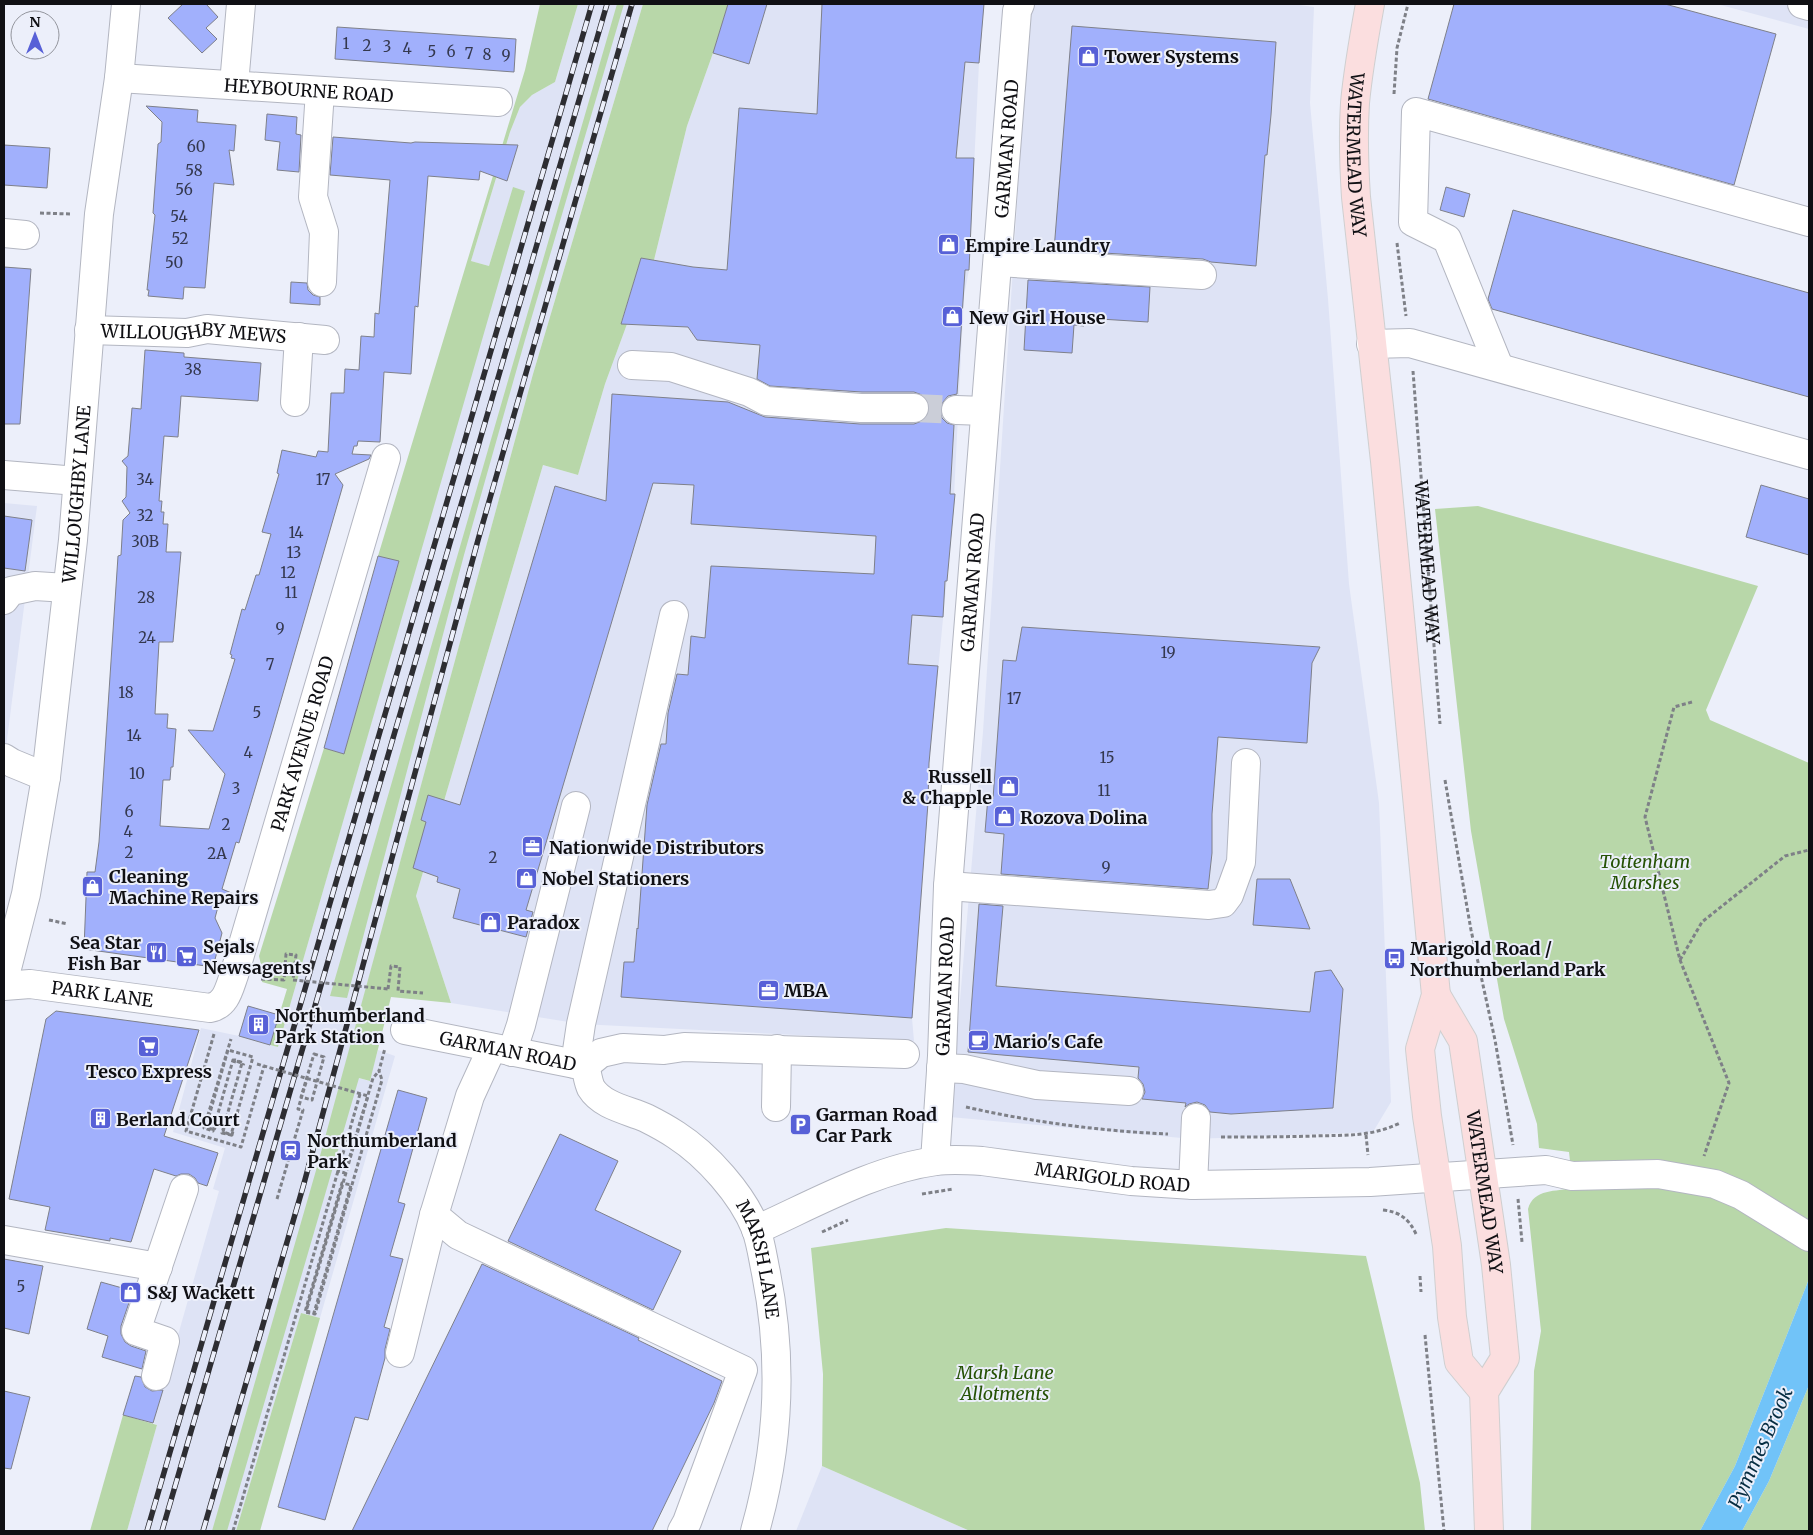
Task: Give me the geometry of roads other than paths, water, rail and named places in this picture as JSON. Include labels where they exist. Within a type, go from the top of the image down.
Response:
[{"type":"main road","name":"WATERMEAD WAY","points":[[1370,4],[1360,60],[1355,104],[1354,164],[1371,344],[1385,462],[1436,995],[1420,1048],[1427,1116],[1447,1246],[1452,1317],[1459,1362],[1484,1392],[1505,1358],[1494,1240],[1463,1041],[1436,995]]},
{"type":"main road","points":[[1484,1392],[1489,1531]]},
{"type":"street","name":"WILLOUGHBY LANE","points":[[4,980],[24,900],[46,777],[78,481],[99,214],[120,78],[126,4]]},
{"type":"street","points":[[234,84],[241,4]]},
{"type":"street","name":"GARMAN ROAD","points":[[935,1161],[941,1068],[948,886],[1020,4]]},
{"type":"street","points":[[1802,4],[1809,6]]},
{"type":"street","name":"HEYBOURNE ROAD","points":[[120,78],[498,102]]},
{"type":"street","points":[[320,90],[313,196],[324,232],[322,282]]},
{"type":"street","points":[[1499,367],[1447,239],[1413,222],[1416,112],[1809,222]]},
{"type":"street","points":[[998,262],[1202,275]]},
{"type":"street","name":"WILLOUGHBY MEWS","points":[[89,330],[187,333],[207,329],[312,339],[295,402]]},
{"type":"street","points":[[1371,344],[1410,343],[1809,455]]},
{"type":"street","points":[[632,365],[671,366],[749,392],[766,401],[861,408],[914,408]]},
{"type":"street","points":[[956,410],[986,411]]},
{"type":"street","name":"PARK AVENUE ROAD","points":[[208,1018],[222,1002],[234,975],[386,458]]},
{"type":"street","points":[[4,475],[78,481]]},
{"type":"street","points":[[4,600],[11,591],[36,586],[67,588]]},
{"type":"street","points":[[580,1065],[581,1024],[674,615]]},
{"type":"street","points":[[4,758],[46,777]]},
{"type":"street","points":[[948,886],[1209,905],[1223,903],[1229,894],[1241,862],[1246,763]]},
{"type":"street","points":[[400,1353],[434,1215],[470,1096],[521,1025],[576,806]]},
{"type":"street","name":"PARK LANE","points":[[4,986],[30,984],[208,1018]]},
{"type":"street","name":"GARMAN ROAD","points":[[405,1030],[580,1065],[601,1053],[623,1048],[664,1050],[684,1047],[905,1054]]},
{"type":"street","points":[[776,1107],[777,1049]]},
{"type":"street","name":"MARSH LANE","points":[[580,1065],[591,1088],[606,1102],[648,1119],[677,1135],[708,1162],[742,1203],[756,1230],[773,1317],[776,1390],[772,1450],[768,1477],[755,1531]]},
{"type":"street","points":[[941,1068],[964,1069],[1037,1085],[1129,1091]]},
{"type":"street","points":[[1193,1185],[1196,1118]]},
{"type":"street","name":"MARIGOLD ROAD","points":[[756,1230],[871,1178],[935,1161],[958,1159],[1131,1181],[1193,1185],[1356,1182],[1546,1170],[1572,1176],[1658,1174],[1715,1184],[1734,1192],[1809,1237]]},
{"type":"street","points":[[156,1376],[165,1341],[136,1331],[184,1189]]},
{"type":"street","points":[[434,1215],[458,1235],[743,1370],[682,1531]]},
{"type":"street","points":[[4,1240],[158,1267]]},
{"type":"water","name":"Pymmes Brook","points":[[1809,1279],[1809,1385],[1769,1481],[1742,1531],[1700,1531],[1735,1466]]},
{"type":"tunnel","points":[[914,408],[956,410]]},
{"type":"railway","points":[[147,1531],[592,4]]},
{"type":"railway","points":[[162,1531],[607,4]]},
{"type":"railway","points":[[203,1531],[303,1187],[478,540],[632,4]]},
{"type":"place","name":"Tower Systems","points":[[1088,56]]},
{"type":"place","name":"Empire Laundry","points":[[949,245]]},
{"type":"place","name":"New Girl House","points":[[953,317]]},
{"type":"place","name":"Russell & Chapple","points":[[1008,786]]},
{"type":"place","name":"Rozova Dolina","points":[[1004,817]]},
{"type":"place","name":"Nationwide Distributors","points":[[533,847]]},
{"type":"place","name":"Nobel Stationers","points":[[526,878]]},
{"type":"place","name":"Cleaning Machine Repairs","points":[[93,886]]},
{"type":"place","name":"Paradox","points":[[491,922]]},
{"type":"place","name":"Sea Star Fish Bar","points":[[157,952]]},
{"type":"place","name":"Sejals Newsagents","points":[[187,956]]},
{"type":"place","name":"Marigold Road / Northumberland Park","points":[[1394,958]]},
{"type":"place","name":"MBA","points":[[768,990]]},
{"type":"place","name":"Northumberland Park Station","points":[[259,1025]]},
{"type":"place","name":"Mario's Cafe","points":[[978,1041]]},
{"type":"place","name":"Tesco Express","points":[[149,1046]]},
{"type":"place","name":"Berland Court","points":[[100,1119]]},
{"type":"place","name":"Garman Road Car Park","points":[[800,1124]]},
{"type":"place","name":"Northumberland Park","points":[[291,1150]]},
{"type":"place","name":"S&J Wackett","points":[[131,1292]]},
{"type":"park label","name":"Tottenham Marshes","points":[[1645,871]]},
{"type":"park label","name":"Marsh Lane Allotments","points":[[1005,1382]]}]
